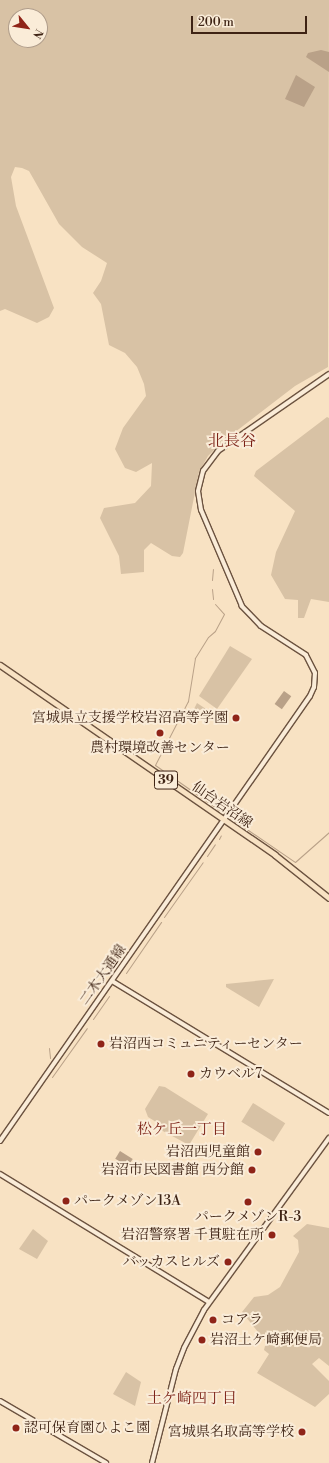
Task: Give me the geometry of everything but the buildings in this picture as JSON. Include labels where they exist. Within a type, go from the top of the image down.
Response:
[{"type":"main road","name":"仙台岩沼線","points":[[0,665],[223,821],[293,868],[329,898]]},
{"type":"street","name":"二木大通線","points":[[0,1141],[310,696],[314,687],[315,673],[306,655],[261,626],[242,606],[201,510],[198,496],[200,480],[207,463],[218,451],[329,374]]},
{"type":"street","points":[[112,981],[329,1113]]},
{"type":"street","points":[[152,1463],[180,1357],[209,1302],[329,1138]]},
{"type":"street","points":[[0,1174],[209,1302]]},
{"type":"street","points":[[0,1401],[106,1463]]},
{"type":"shaded area","points":[[0,0],[329,0],[328,367],[295,386],[222,442],[208,456],[199,472],[183,553],[180,557],[172,556],[151,543],[144,550],[144,572],[121,574],[119,556],[100,518],[104,508],[135,503],[151,486],[152,463],[136,472],[125,468],[115,449],[123,428],[146,396],[144,384],[137,367],[125,353],[109,345],[101,304],[93,293],[101,281],[107,263],[82,247],[59,224],[29,171],[15,167],[11,177],[16,206],[54,308],[49,317],[37,323],[5,309],[0,311]]},
{"type":"shaded area","points":[[321,50],[329,52],[329,72],[306,57],[308,53]]},
{"type":"shaded area","points":[[296,75],[315,87],[304,107],[285,99]]},
{"type":"shaded area","points":[[327,417],[329,418],[329,602],[311,599],[304,618],[298,618],[298,600],[285,599],[271,575],[276,552],[295,511],[254,476],[256,471]]},
{"type":"shaded area","points":[[230,646],[252,659],[217,709],[199,696]]},
{"type":"shaded area","points":[[284,691],[291,696],[282,709],[275,704]]},
{"type":"shaded area","points":[[197,703],[209,711],[206,716],[194,709]]},
{"type":"shaded area","points":[[274,979],[259,1007],[226,987],[226,984]]},
{"type":"shaded area","points":[[159,1086],[165,1087],[208,1114],[189,1145],[159,1129],[161,1125],[148,1117],[145,1109]]},
{"type":"shaded area","points":[[253,1103],[285,1123],[274,1142],[241,1122]]},
{"type":"shaded area","points":[[120,1151],[133,1159],[128,1167],[115,1159]]},
{"type":"shaded area","points":[[307,1224],[329,1228],[329,1366],[319,1358],[312,1364],[329,1381],[329,1394],[315,1407],[257,1373],[269,1354],[264,1350],[266,1342],[242,1312],[254,1297],[268,1295],[280,1287],[299,1252],[298,1240],[293,1236]]},
{"type":"shaded area","points":[[33,1229],[48,1241],[37,1259],[19,1249]]},
{"type":"shaded area","points":[[126,1372],[141,1382],[135,1406],[113,1394]]},
{"type":"waterway","points":[[212,580],[213,569]]},
{"type":"waterway","points":[[212,589],[213,599]]},
{"type":"waterway","points":[[215,604],[224,614],[215,631],[208,637],[195,658],[188,701],[155,765],[222,812]]},
{"type":"waterway","points":[[232,819],[295,862],[329,832]]},
{"type":"waterway","points":[[219,839],[221,835]]},
{"type":"waterway","points":[[207,856],[215,844]]},
{"type":"waterway","points":[[164,917],[203,862]]},
{"type":"waterway","points":[[126,973],[161,922]]},
{"type":"waterway","points":[[93,1019],[109,996]]},
{"type":"waterway","points":[[52,1077],[87,1028]]},
{"type":"waterway","points":[[49,1048],[50,1058]]},
{"type":"place","name":"宮城県立支援学校岩沼高等学園","points":[[236,718]]},
{"type":"place","name":"農村環境改善センター","points":[[160,733]]},
{"type":"place","name":"岩沼西コミュニティーセンター","points":[[101,1044]]},
{"type":"place","name":"カウベル7","points":[[191,1074]]},
{"type":"place","name":"岩沼西児童館","points":[[258,1152]]},
{"type":"place","name":"岩沼市民図書館 西分館","points":[[252,1170]]},
{"type":"place","name":"パークメゾン13A","points":[[66,1201]]},
{"type":"place","name":"パークメゾンR-3","points":[[248,1202]]},
{"type":"place","name":"岩沼警察署 千貫駐在所","points":[[272,1235]]},
{"type":"place","name":"バッカスヒルズ","points":[[228,1262]]},
{"type":"place","name":"コアラ","points":[[213,1320]]},
{"type":"place","name":"岩沼土ケ崎郵便局","points":[[202,1340]]},
{"type":"place","name":"認可保育園ひよこ園","points":[[16,1428]]},
{"type":"place","name":"宮城県名取高等学校","points":[[302,1432]]},
{"type":"district","name":"北長谷","points":[[232,441]]},
{"type":"district","name":"松ケ丘一丁目","points":[[182,1130]]},
{"type":"district","name":"土ケ崎四丁目","points":[[192,1399]]}]
